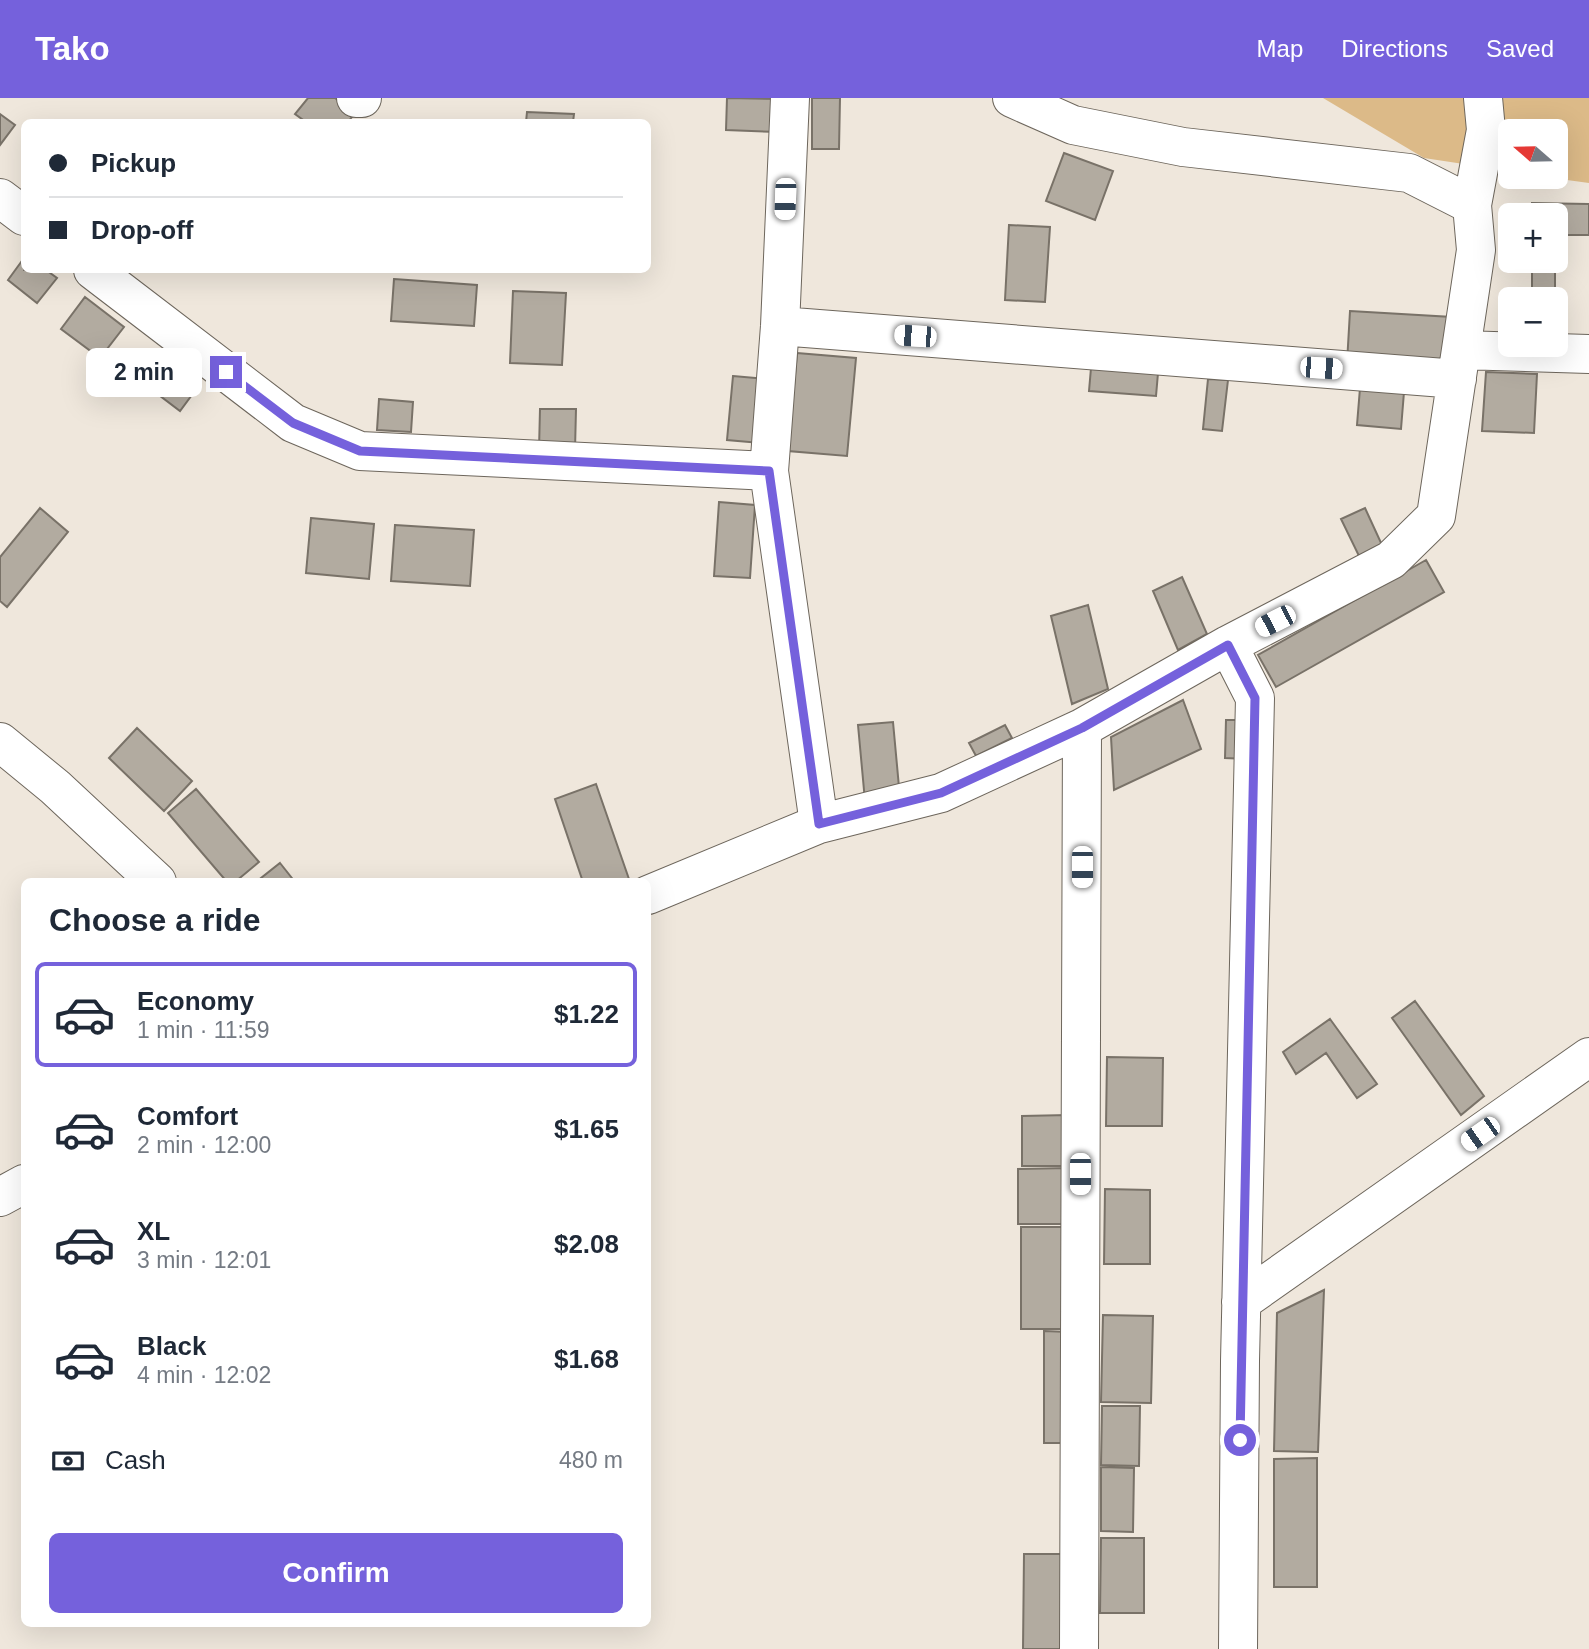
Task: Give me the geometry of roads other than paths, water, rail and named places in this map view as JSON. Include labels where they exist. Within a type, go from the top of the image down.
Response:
[{"type":"street","points":[[356,98],[362,98]]},
{"type":"street","points":[[790,98],[780,326],[769,471],[819,824]]},
{"type":"street","points":[[1012,98],[1073,125],[1171,144],[1409,173],[1472,205]]},
{"type":"street","points":[[651,894],[819,824],[941,793],[1082,728],[1228,645],[1391,560],[1436,516],[1476,250],[1472,205],[1486,130],[1483,98]]},
{"type":"street","points":[[0,198],[21,214]]},
{"type":"street","points":[[97,273],[293,423],[360,451],[769,471]]},
{"type":"street","points":[[780,326],[1459,365],[1589,354]]},
{"type":"street","points":[[1228,645],[1255,698],[1241,1302],[1238,1649]]},
{"type":"street","points":[[1079,1649],[1082,728]]},
{"type":"street","points":[[0,742],[55,787],[153,878]]},
{"type":"street","points":[[1241,1302],[1589,1058]]},
{"type":"street","points":[[0,1197],[21,1186]]}]
